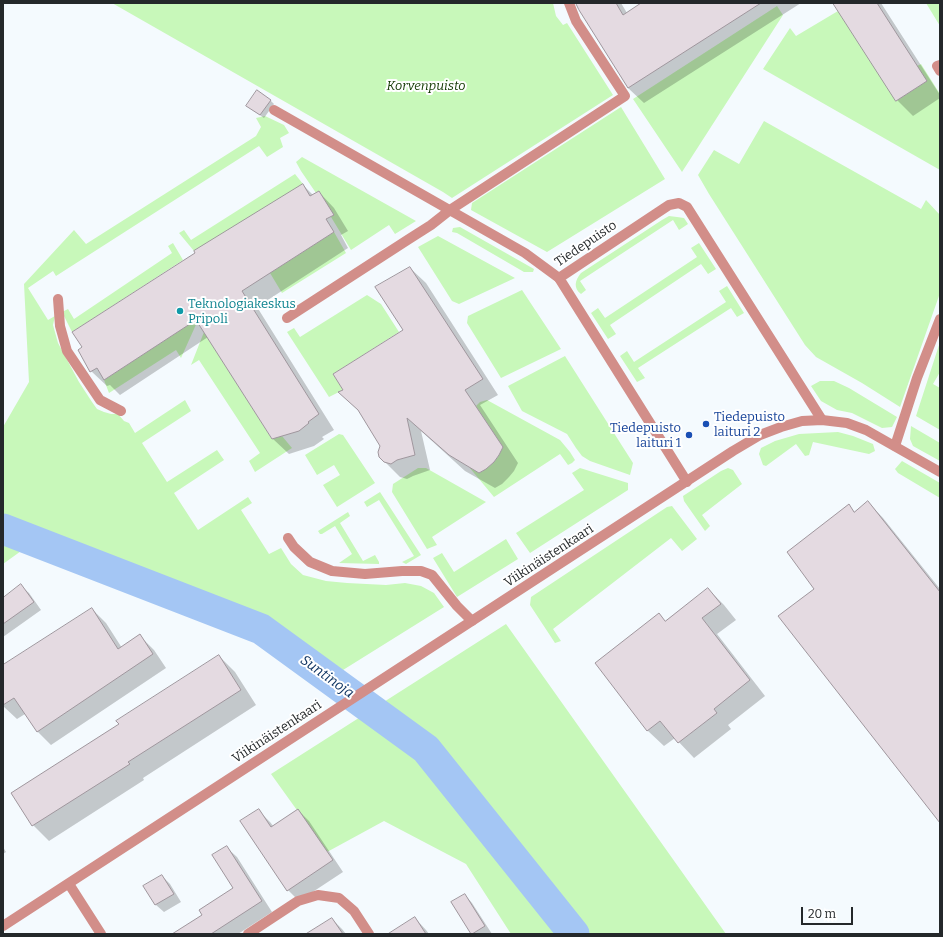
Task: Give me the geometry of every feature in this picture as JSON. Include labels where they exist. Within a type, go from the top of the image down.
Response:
[{"type":"street","points":[[287,318],[431,225],[450,210],[625,96],[576,21],[569,3]]},
{"type":"street","points":[[940,65],[937,66],[940,71]]},
{"type":"street","points":[[274,110],[525,253],[558,278]]},
{"type":"street","name":"Tiedepuisto","points":[[687,482],[558,278],[669,205],[679,202],[688,208],[822,420]]},
{"type":"street","points":[[58,299],[60,326],[68,351],[100,400],[121,411]]},
{"type":"street","points":[[895,446],[917,378],[940,319]]},
{"type":"street","points":[[687,482],[760,435],[802,421],[822,420],[847,423],[866,430],[940,472]]},
{"type":"street","name":"Viikinäistenkaari","points":[[3,926],[687,482]]},
{"type":"street","points":[[288,538],[294,547],[310,562],[332,571],[365,574],[421,571],[432,575],[457,606],[472,621]]},
{"type":"street","points":[[69,884],[101,934]]},
{"type":"street","points":[[248,934],[298,902],[318,895],[339,898],[354,911],[369,934]]},
{"type":"green space","name":"Korvenpuisto","points":[[112,3],[553,3],[556,16],[563,25],[567,23],[613,95],[452,198]]},
{"type":"green space","points":[[926,3],[940,3],[940,26]]},
{"type":"green space","points":[[777,6],[783,15],[682,172],[633,99]]},
{"type":"green space","points":[[838,11],[896,101],[927,81],[917,66],[921,64],[940,94],[940,170],[763,69],[790,28],[796,36]]},
{"type":"green space","points":[[621,107],[665,179],[547,252],[471,210],[472,203]]},
{"type":"green space","points":[[265,116],[284,125],[289,133],[280,138],[283,147],[267,157],[259,146],[56,276],[53,271],[28,288],[48,320],[55,316],[53,325],[58,343],[79,382],[97,409],[111,414],[118,414],[124,421],[129,423],[135,433],[185,400],[191,411],[142,443],[167,482],[217,450],[224,460],[174,493],[198,530],[248,497],[252,503],[241,510],[269,554],[281,548],[291,564],[303,575],[326,581],[347,583],[386,585],[405,583],[421,586],[434,593],[444,607],[343,670],[311,648],[263,619],[3,514],[3,427],[29,382],[24,284],[74,230],[86,244],[256,136],[261,127],[256,118]]},
{"type":"green space","points":[[764,121],[921,209],[926,200],[940,215],[940,293],[900,407],[816,357],[805,345],[698,175],[714,150],[739,164]]},
{"type":"green space","points":[[302,157],[416,221],[395,234],[389,225],[351,250],[331,217],[333,215],[319,191],[316,193],[296,162]]},
{"type":"green space","points":[[295,174],[303,184],[194,251],[179,233],[184,230],[191,240]]},
{"type":"green space","points":[[669,216],[684,218],[688,224],[679,230],[673,220],[580,281],[586,290],[581,294],[578,292],[576,284],[577,278],[581,273]]},
{"type":"green space","points":[[460,227],[534,269],[533,272],[524,272],[457,233],[452,232],[453,228]]},
{"type":"green space","points":[[334,232],[346,253],[282,293],[270,273]]},
{"type":"green space","points":[[438,236],[515,278],[459,304],[452,301],[418,247]]},
{"type":"green space","points":[[173,243],[183,260],[72,332],[62,312],[68,309],[74,319],[172,253],[168,246]]},
{"type":"green space","points":[[699,243],[716,269],[708,274],[701,264],[610,325],[616,334],[608,339],[591,313],[598,308],[605,318],[697,257],[691,248]]},
{"type":"green space","points":[[727,286],[744,313],[737,317],[731,308],[638,368],[645,378],[637,382],[620,356],[627,351],[634,362],[726,302],[719,291]]},
{"type":"green space","points":[[522,290],[561,349],[501,378],[467,323],[468,316]]},
{"type":"green space","points":[[367,295],[381,304],[399,332],[333,374],[343,390],[329,397],[287,332],[294,328],[300,337]]},
{"type":"green space","points":[[199,318],[181,358],[176,350],[109,393],[104,380]]},
{"type":"green space","points":[[204,332],[272,439],[282,436],[292,448],[255,472],[249,461],[260,453],[199,360],[191,365]]},
{"type":"green space","points":[[940,342],[940,372],[933,384],[940,388],[940,430],[916,416]]},
{"type":"green space","points":[[565,356],[633,463],[630,475],[590,461],[582,456],[567,434],[522,411],[508,386]]},
{"type":"green space","points":[[820,381],[834,381],[849,388],[897,417],[892,427],[882,428],[852,413],[837,410],[821,401],[811,386]]},
{"type":"green space","points":[[487,400],[560,440],[575,460],[568,465],[560,454],[494,497],[469,467],[479,473],[483,471],[494,462],[503,447],[476,406],[480,402]]},
{"type":"green space","points":[[911,426],[940,443],[940,461],[913,446],[910,439]]},
{"type":"green space","points":[[838,432],[873,444],[875,451],[869,454],[813,442],[809,455],[805,456],[796,444],[766,466],[763,465],[759,454],[761,448],[775,441],[799,434]]},
{"type":"green space","points":[[339,434],[343,435],[375,483],[337,507],[323,485],[340,475],[334,465],[317,475],[305,455]]},
{"type":"green space","points":[[902,461],[940,483],[940,498],[898,473],[895,469]]},
{"type":"green space","points":[[418,468],[426,468],[486,502],[432,537],[437,545],[427,549],[392,492],[393,484]]},
{"type":"green space","points":[[580,468],[628,483],[628,490],[530,553],[516,533],[584,490],[572,473]]},
{"type":"green space","points":[[728,468],[733,470],[742,484],[702,515],[710,526],[705,531],[684,501],[683,496]]},
{"type":"green space","points":[[380,492],[421,555],[406,564],[402,562],[414,556],[379,500],[367,507],[364,502]]},
{"type":"green space","points":[[672,506],[697,539],[682,551],[671,538],[553,629],[561,641],[555,643],[530,605],[531,597],[667,507]]},
{"type":"green space","points":[[348,512],[350,516],[340,523],[363,561],[375,555],[379,564],[339,563],[352,554],[335,526],[322,534],[318,531]]},
{"type":"green space","points":[[3,529],[35,541],[3,564]]},
{"type":"green space","points":[[506,539],[518,559],[457,597],[433,558],[442,553],[454,572]]},
{"type":"green space","points":[[506,624],[726,934],[511,934],[466,864],[384,821],[327,852],[271,774]]},
{"type":"building","points":[[576,3],[616,3],[623,15],[641,3],[761,3],[628,88]]},
{"type":"building","points":[[833,3],[877,3],[927,81],[896,101]]},
{"type":"building","points":[[257,90],[271,100],[260,115],[246,106]]},
{"type":"building","name":"Teknologiakeskus Pripoli","points":[[303,184],[310,196],[319,191],[334,215],[326,219],[334,232],[242,291],[319,414],[308,422],[309,423],[299,431],[272,439],[196,320],[104,380],[97,368],[90,372],[78,350],[82,347],[72,332],[195,253],[194,251]]},
{"type":"building","points":[[410,267],[483,379],[465,390],[503,447],[494,462],[479,473],[449,455],[407,418],[415,455],[397,460],[391,464],[384,462],[379,457],[378,452],[380,446],[358,410],[338,392],[343,390],[333,374],[403,330],[375,287]]},
{"type":"building","points":[[868,501],[940,592],[940,823],[778,616],[814,589],[787,552],[849,504],[854,512]]},
{"type":"building","points":[[21,584],[34,602],[3,624],[3,598]]},
{"type":"building","points":[[708,588],[721,604],[702,618],[750,680],[714,709],[717,713],[678,743],[660,721],[647,731],[595,663],[659,613],[665,621]]},
{"type":"building","points":[[92,608],[118,649],[140,634],[153,654],[37,732],[14,698],[3,705],[3,665]]},
{"type":"building","points":[[219,655],[241,690],[128,762],[130,764],[32,826],[11,793],[119,724],[116,721]]},
{"type":"building","points":[[259,809],[271,827],[298,809],[333,860],[287,891],[240,821]]},
{"type":"building","points":[[227,846],[262,901],[211,934],[172,934],[202,915],[199,910],[233,888],[212,855]]},
{"type":"building","points":[[162,875],[174,894],[155,905],[143,886]]},
{"type":"building","points":[[465,894],[485,926],[472,934],[451,902]]},
{"type":"building","points":[[415,917],[426,934],[388,934]]},
{"type":"building","points":[[332,918],[343,934],[306,934]]},
{"type":"waterway","name":"Suntinoja","points":[[3,529],[261,629],[426,749],[574,934]]},
{"type":"place","name":"Teknologiakeskus Pripoli","points":[[180,311]]},
{"type":"place","name":"Tiedepuisto laituri 2","points":[[706,424]]},
{"type":"place","name":"Tiedepuisto laituri 1","points":[[689,435]]}]
